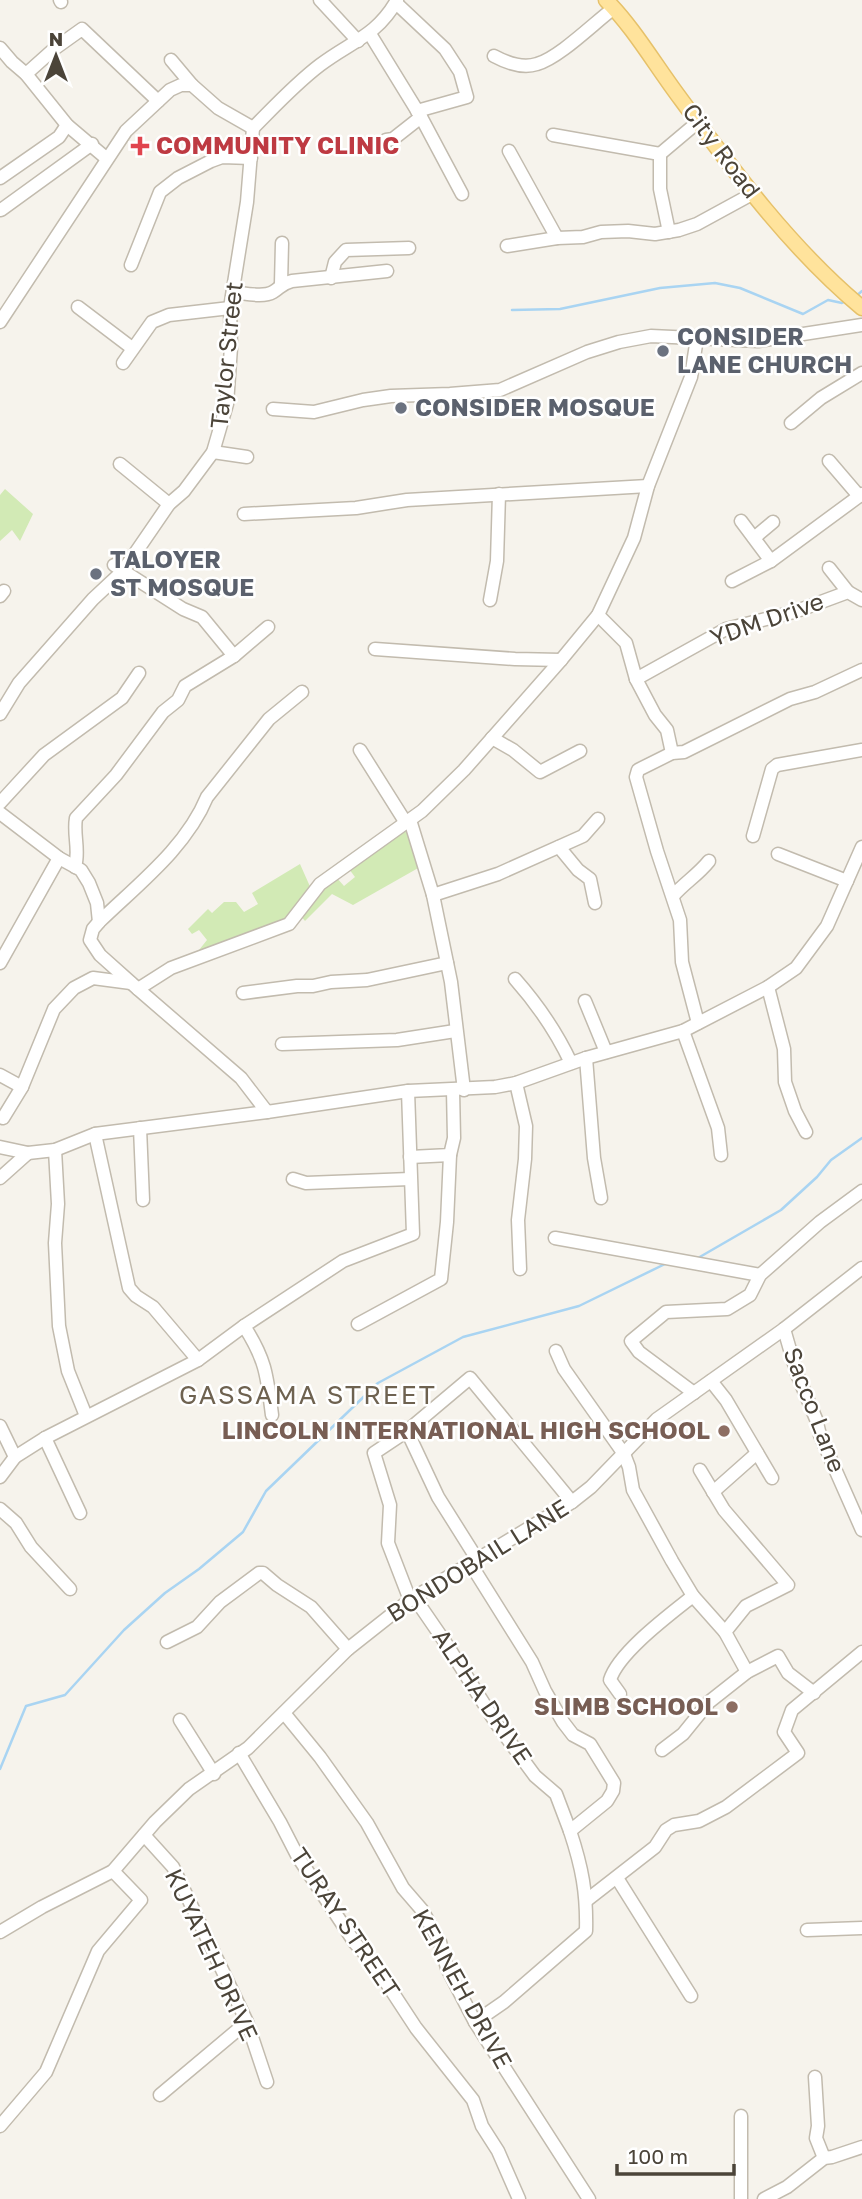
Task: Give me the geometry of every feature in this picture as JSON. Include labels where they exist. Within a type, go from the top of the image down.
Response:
[{"type":"main road","name":"City Road","points":[[610,4],[752,194],[794,245],[861,307]]},
{"type":"street","points":[[320,0],[358,41]]},
{"type":"street","points":[[171,60],[192,85],[218,108],[253,128],[292,88],[322,63],[370,34],[397,2],[445,49],[460,72],[467,97],[419,114],[393,139],[386,140]]},
{"type":"street","points":[[494,56],[519,66],[535,65],[549,59],[610,4]]},
{"type":"street","points":[[26,74],[82,29],[158,101]]},
{"type":"street","points":[[370,34],[419,114],[462,194]]},
{"type":"street","points":[[0,48],[26,74],[68,125],[106,158]]},
{"type":"street","points":[[0,321],[126,131],[170,90],[181,85],[192,85]]},
{"type":"street","points":[[669,232],[660,189],[660,154],[698,122]]},
{"type":"street","points":[[0,178],[59,137],[68,125]]},
{"type":"street","name":"Taylor Street","points":[[0,714],[19,683],[93,599],[169,504],[184,491],[213,452],[228,394],[230,309],[253,128]]},
{"type":"street","points":[[553,135],[660,154]]},
{"type":"street","points":[[1,210],[92,144]]},
{"type":"street","points":[[509,151],[557,238]]},
{"type":"street","points":[[131,265],[160,192],[178,178],[211,161],[222,157],[251,158]]},
{"type":"street","points":[[507,246],[583,237],[601,232],[669,232],[697,224],[752,194]]},
{"type":"street","points":[[281,284],[282,243]]},
{"type":"street","points":[[331,278],[335,262],[346,250],[409,248]]},
{"type":"street","points":[[233,292],[265,295],[281,284],[387,271]]},
{"type":"street","points":[[78,307],[132,348]]},
{"type":"street","points":[[123,363],[152,322],[169,316],[230,309]]},
{"type":"street","points":[[273,409],[314,412],[391,396],[500,390],[587,352],[618,342],[651,336],[758,341],[862,326]]},
{"type":"street","points":[[3,1118],[22,1087],[54,1009],[75,988],[93,978],[135,986],[171,968],[289,924],[320,884],[422,811],[464,770],[598,615],[634,538],[648,486],[691,377],[697,338]]},
{"type":"street","points":[[791,423],[821,398],[862,373]]},
{"type":"street","points":[[213,452],[247,457]]},
{"type":"street","points":[[732,581],[774,559],[861,495],[829,461]]},
{"type":"street","points":[[120,464],[169,504]]},
{"type":"street","points":[[244,514],[356,508],[407,500],[648,486]]},
{"type":"street","points":[[490,600],[497,561],[499,494]]},
{"type":"street","points":[[741,521],[774,559]]},
{"type":"street","points":[[754,538],[773,522]]},
{"type":"street","points":[[118,568],[183,609],[202,617],[234,656]]},
{"type":"street","points":[[830,568],[848,592]]},
{"type":"street","name":"YDM Drive","points":[[636,679],[726,629],[794,612],[848,592],[862,600]]},
{"type":"street","points":[[598,615],[626,643],[636,679],[655,715],[667,730],[672,753]]},
{"type":"street","points":[[75,867],[78,856],[76,818],[116,775],[163,712],[178,700],[186,686],[234,656],[268,627]]},
{"type":"street","points":[[375,649],[561,660]]},
{"type":"street","points":[[698,1023],[682,962],[680,920],[636,777],[638,769],[672,753],[684,752],[790,699],[815,692],[862,670]]},
{"type":"street","points":[[0,803],[44,755],[122,698],[139,673]]},
{"type":"street","points":[[267,1112],[241,1078],[100,955],[90,940],[93,929],[99,922],[170,854],[201,812],[207,797],[269,719],[302,692]]},
{"type":"street","points":[[492,738],[513,750],[540,772],[580,751]]},
{"type":"street","points":[[358,1324],[441,1279],[450,1155],[459,1090],[456,1031],[447,962],[433,895],[408,822],[360,750]]},
{"type":"street","points":[[753,836],[772,769],[778,765],[862,750]]},
{"type":"street","points":[[0,813],[59,858],[81,870],[97,903],[99,922]]},
{"type":"street","points":[[433,895],[498,874],[583,836],[598,819]]},
{"type":"street","points":[[559,847],[578,870],[590,879],[596,903]]},
{"type":"street","points":[[0,1147],[28,1153],[55,1150],[95,1134],[408,1091],[459,1090],[516,1083],[586,1058],[683,1031],[768,987],[796,968],[827,926],[862,847]]},
{"type":"street","points":[[778,854],[847,881]]},
{"type":"street","points":[[0,963],[59,858]]},
{"type":"street","points":[[673,896],[709,862]]},
{"type":"street","points":[[243,993],[367,980],[447,962]]},
{"type":"street","points":[[515,979],[536,1002],[556,1031],[571,1063]]},
{"type":"street","points":[[768,987],[784,1049],[785,1082],[806,1132]]},
{"type":"street","points":[[585,1001],[607,1052]]},
{"type":"street","points":[[282,1044],[397,1040],[456,1031]]},
{"type":"street","points":[[683,1031],[718,1128],[721,1155]]},
{"type":"street","points":[[586,1058],[594,1158],[601,1198]]},
{"type":"street","points":[[0,1075],[22,1087]]},
{"type":"street","points":[[516,1083],[526,1126],[518,1220],[520,1269]]},
{"type":"street","points":[[0,1477],[15,1457],[45,1438],[198,1360],[244,1326],[343,1261],[412,1236],[414,1231],[408,1091]]},
{"type":"street","points":[[139,1128],[143,1200]]},
{"type":"street","points":[[95,1134],[129,1288],[153,1307],[198,1360]]},
{"type":"street","points":[[55,1150],[58,1204],[55,1243],[59,1326],[68,1371],[86,1416]]},
{"type":"street","points":[[0,1178],[28,1153]]},
{"type":"street","points":[[410,1157],[450,1155]]},
{"type":"street","points":[[293,1179],[306,1183],[410,1179]]},
{"type":"street","points":[[694,1393],[639,1352],[631,1341],[666,1312],[727,1309],[750,1295],[760,1275],[820,1222],[862,1191]]},
{"type":"street","points":[[555,1238],[760,1275]]},
{"type":"street","name":"BONDOBAIL LANE","points":[[0,1932],[113,1871],[189,1789],[248,1748],[348,1649],[412,1599],[572,1503],[592,1487],[657,1419],[784,1329],[862,1268]]},
{"type":"street","points":[[244,1326],[259,1349],[265,1367],[272,1415]]},
{"type":"street","name":"Sacco Lane","points":[[784,1329],[797,1374],[820,1435],[858,1507],[862,1530]]},
{"type":"street","points":[[556,1351],[564,1369],[624,1454],[633,1490],[693,1596],[725,1632],[747,1672]]},
{"type":"street","points":[[570,1831],[607,1801],[614,1783],[590,1744],[573,1735],[563,1722],[438,1497],[407,1431],[470,1378],[572,1503]]},
{"type":"street","points":[[711,1381],[726,1400],[772,1478]]},
{"type":"street","points":[[0,1426],[15,1457]]},
{"type":"street","name":"ALPHA DRIVE","points":[[407,1431],[374,1453],[390,1506],[388,1543],[412,1599],[447,1644],[496,1723],[535,1776],[556,1794],[582,1867],[587,1900],[586,1931],[504,2002],[475,2022]]},
{"type":"street","points":[[45,1438],[80,1513]]},
{"type":"street","points":[[713,1492],[757,1453]]},
{"type":"street","points":[[700,1470],[724,1510],[791,1581],[746,1606],[725,1632]]},
{"type":"street","points":[[0,1509],[16,1523],[31,1547],[69,1589]]},
{"type":"street","points":[[167,1642],[197,1627],[220,1602],[259,1573],[263,1573],[276,1585],[311,1607],[348,1649]]},
{"type":"street","points":[[620,1694],[610,1681],[614,1668],[665,1618],[693,1596]]},
{"type":"street","points":[[587,1900],[655,1847],[666,1830],[674,1825],[699,1821],[726,1807],[798,1753],[784,1732],[792,1710],[862,1653]]},
{"type":"street","points":[[662,1750],[683,1734],[709,1702],[747,1672],[778,1656],[788,1673],[814,1693]]},
{"type":"street","name":"KENNEH DRIVE","points":[[284,1713],[352,1801],[403,1888],[422,1910],[440,1942],[447,1968],[475,2022],[589,2199]]},
{"type":"street","points":[[180,1720],[214,1774]]},
{"type":"street","name":"TURAY STREET","points":[[239,1753],[281,1822],[298,1857],[355,1943],[374,1964],[416,2028],[473,2100],[482,2126],[498,2151],[519,2199]]},
{"type":"street","name":"KUYATEH DRIVE","points":[[144,1835],[173,1867],[247,2022],[267,2081]]},
{"type":"street","points":[[0,2126],[46,2072],[98,1951],[141,1900],[113,1871]]},
{"type":"street","points":[[617,1878],[691,1996]]},
{"type":"street","points":[[807,1930],[862,1928]]},
{"type":"street","points":[[160,2095],[247,2022]]},
{"type":"street","points":[[815,2077],[818,2126],[816,2138],[824,2158]]},
{"type":"street","points":[[741,2116],[741,2199]]},
{"type":"street","points":[[764,2199],[787,2187],[824,2158],[862,2147]]},
{"type":"green space","points":[[5,489],[33,514],[20,541],[12,530],[0,541],[0,495]]},
{"type":"green space","points":[[404,826],[409,831],[420,867],[353,905],[332,894],[305,921],[300,915],[322,887],[336,877],[344,886],[355,877],[349,869]]},
{"type":"green space","points":[[300,864],[312,891],[286,921],[200,955],[199,950],[207,940],[199,930],[192,934],[188,929],[208,909],[212,913],[224,902],[236,902],[244,912],[258,904],[252,893]]},
{"type":"waterway","points":[[512,310],[560,309],[660,288],[715,283],[740,288],[803,314],[828,300],[842,303],[846,301]]},
{"type":"waterway","points":[[855,297],[862,291]]},
{"type":"waterway","points":[[698,1258],[781,1210],[817,1177],[831,1160],[862,1138]]},
{"type":"waterway","points":[[0,1769],[26,1706],[65,1695],[124,1630],[165,1593],[243,1532],[266,1491],[378,1383],[463,1337],[579,1306],[667,1263]]},
{"type":"place","name":"COMMUNITY CLINIC","points":[[140,146]]},
{"type":"place","name":"CONSIDER LANE CHURCH","points":[[663,351]]},
{"type":"place","name":"CONSIDER MOSQUE","points":[[401,408]]},
{"type":"place","name":"TALOYER ST MOSQUE","points":[[96,574]]},
{"type":"place","name":"LINCOLN INTERNATIONAL HIGH SCHOOL","points":[[724,1431]]},
{"type":"place","name":"SLIMB SCHOOL","points":[[732,1707]]},
{"type":"district","name":"GASSAMA STREET","points":[[308,1395]]}]
